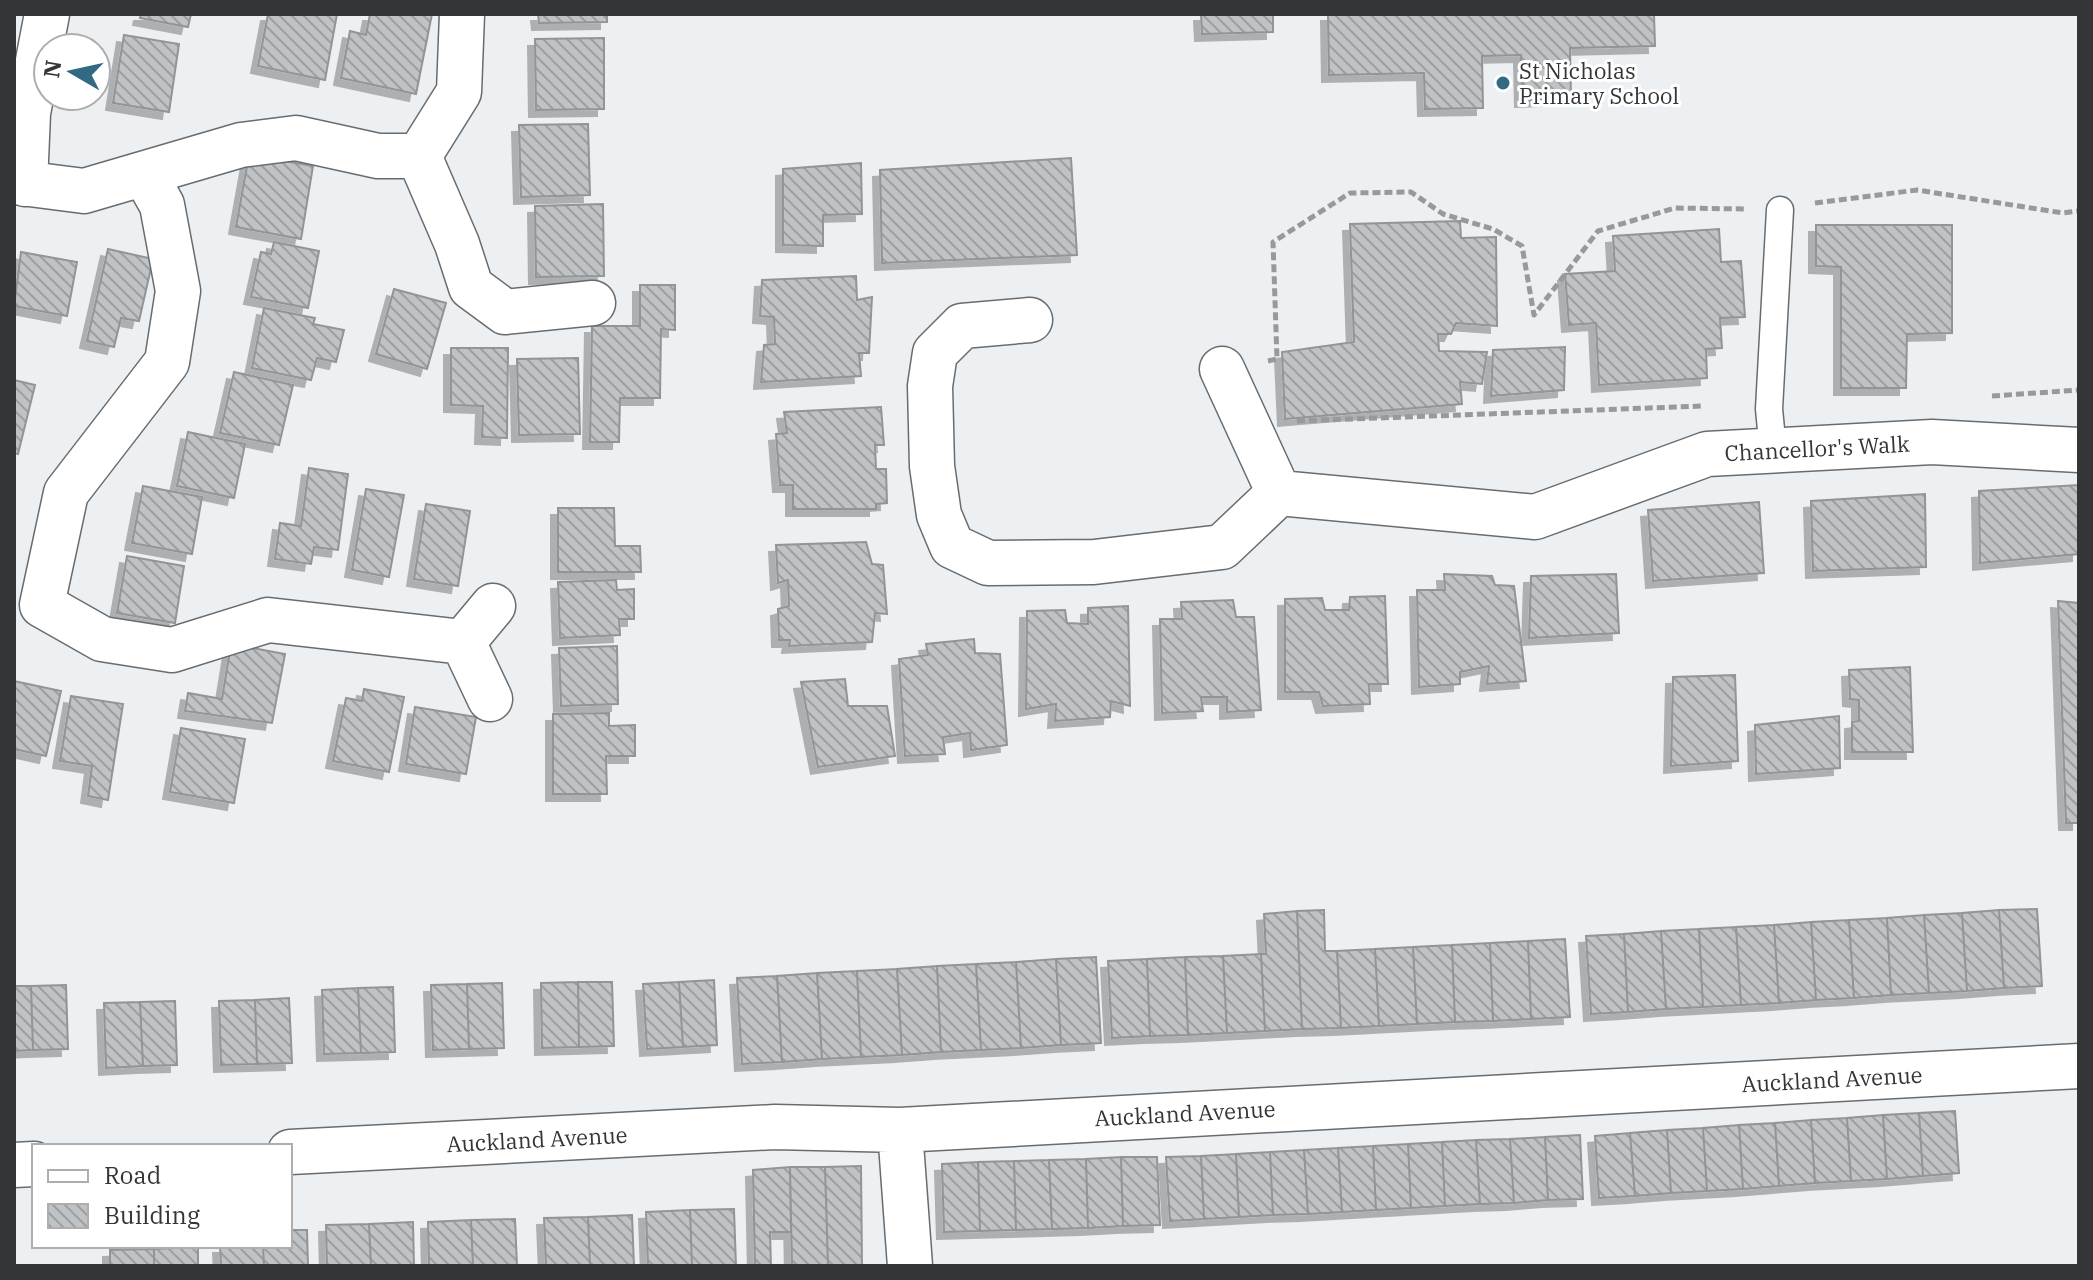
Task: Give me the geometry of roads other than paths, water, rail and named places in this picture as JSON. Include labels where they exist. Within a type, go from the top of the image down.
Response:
[{"type":"street","points":[[47,14],[28,113],[20,183],[84,191],[241,145],[296,138],[378,156],[419,156]]},
{"type":"street","points":[[419,156],[459,92],[462,14]]},
{"type":"street","points":[[419,156],[457,244],[471,287],[505,312],[593,303]]},
{"type":"street","points":[[145,175],[162,205],[178,291],[167,362],[66,493],[28,612],[102,639],[172,650],[268,620],[463,642]]},
{"type":"street","points":[[1030,320],[962,326],[935,353],[930,386],[932,466],[939,515],[952,546],[988,563],[1094,562],[1222,547],[1279,493],[1264,427],[1222,369]]},
{"type":"street","name":"Chancellor's Walk","points":[[1279,493],[1535,517],[1771,430],[2079,450]]},
{"type":"street","points":[[463,642],[493,606]]},
{"type":"street","points":[[463,642],[490,699]]},
{"type":"street","name":"Auckland Avenue","points":[[292,1152],[775,1127],[900,1130],[2079,1066]]},
{"type":"street","points":[[900,1130],[910,1266]]},
{"type":"lane","points":[[1771,430],[1780,210]]},
{"type":"place","name":"St Nicholas Primary School","points":[[1503,83]]}]
